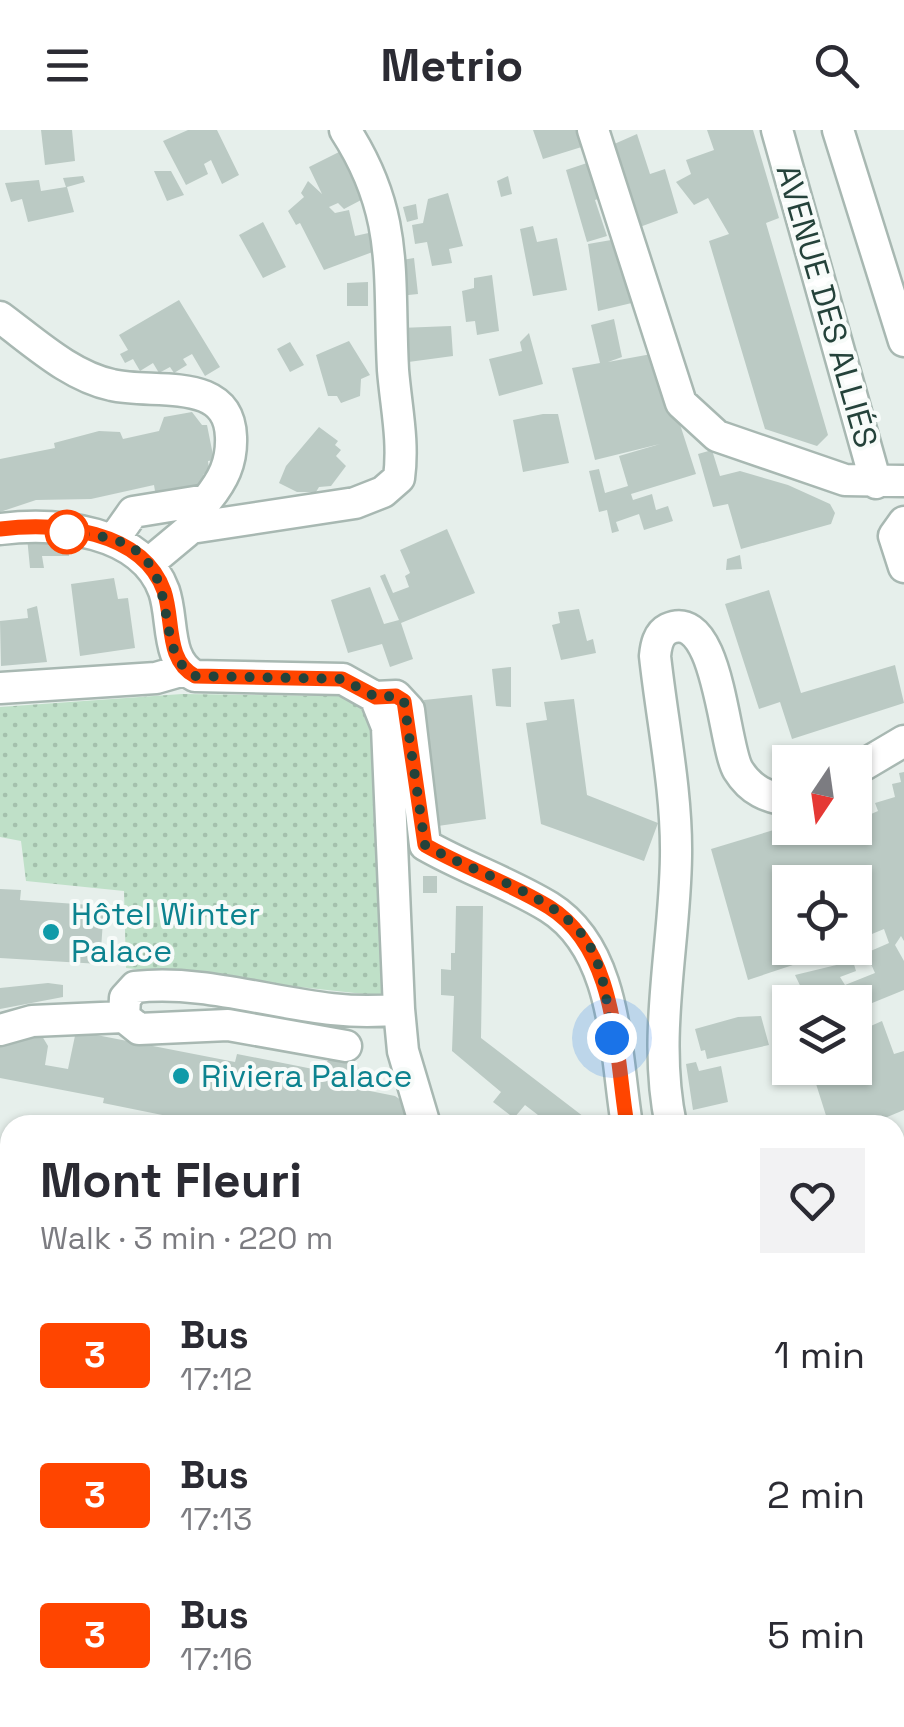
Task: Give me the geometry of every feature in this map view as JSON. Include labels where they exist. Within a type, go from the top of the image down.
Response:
[{"type":"street","points":[[149,563],[191,528],[355,503],[383,492],[400,478],[403,452],[394,372],[390,240],[380,195],[345,130]]},
{"type":"street","points":[[593,130],[681,403],[717,436],[845,480],[890,482]]},
{"type":"street","name":"AVENUE DES ALLIÉS","points":[[777,130],[890,482]]},
{"type":"street","points":[[838,130],[904,341]]},
{"type":"street","points":[[0,317],[76,372],[112,385],[206,395],[223,406],[232,434],[230,462],[223,481],[207,500],[134,512],[114,539]]},
{"type":"street","points":[[904,522],[894,536],[904,567]]},
{"type":"street","points":[[0,529],[18,526],[114,539],[149,563],[164,592],[178,662],[184,670],[207,678],[342,679],[376,697],[396,696],[409,710],[425,845],[548,906],[586,940],[602,975],[625,1115]]},
{"type":"street","points":[[670,1115],[661,1040],[672,959],[676,851],[655,656],[661,635],[670,628],[686,628],[701,638],[710,657],[735,766],[748,785],[772,798]]},
{"type":"street","points":[[0,688],[156,678],[184,670]]},
{"type":"street","points":[[376,697],[387,727],[399,1010],[407,1068],[423,1115]]},
{"type":"street","points":[[872,760],[904,741]]},
{"type":"street","points":[[124,1016],[125,998],[135,987],[160,984],[286,999],[364,1014],[399,1010]]},
{"type":"street","points":[[0,1030],[32,1021],[124,1016],[140,1029],[228,1025],[346,1046]]},
{"type":"green space","points":[[182,694],[344,696],[371,714],[382,996],[126,968],[124,891],[26,881],[21,841],[0,837],[0,707]]},
{"type":"building","points":[[41,130],[72,130],[75,161],[45,165]]},
{"type":"building","points":[[188,130],[217,130],[239,175],[222,184],[211,160],[204,164],[208,174],[186,185],[163,141]]},
{"type":"building","points":[[533,130],[583,130],[588,145],[543,159]]},
{"type":"building","points":[[707,130],[753,130],[779,218],[766,223],[828,435],[817,446],[765,429],[709,241],[729,234],[708,198],[694,205],[676,182],[691,174],[686,160],[714,150]]},
{"type":"building","points":[[637,134],[650,174],[665,169],[678,213],[637,228],[612,145]]},
{"type":"building","points":[[339,152],[363,199],[344,209],[338,203],[329,207],[335,213],[349,210],[355,236],[373,232],[378,250],[324,270],[300,223],[296,225],[288,211],[304,197],[301,193],[308,181],[322,194],[309,167]]},
{"type":"building","points":[[593,161],[604,197],[595,200],[607,236],[587,242],[566,170]]},
{"type":"building","points":[[154,171],[171,171],[184,195],[167,201]]},
{"type":"building","points":[[83,176],[85,182],[67,187],[74,212],[28,222],[22,199],[11,202],[5,183],[39,180],[41,191],[66,187],[63,178]]},
{"type":"building","points":[[508,176],[512,194],[501,197],[497,181]]},
{"type":"building","points":[[448,193],[463,246],[449,249],[452,263],[432,266],[427,242],[415,244],[412,225],[423,223],[428,199]]},
{"type":"building","points":[[416,204],[418,219],[407,222],[403,207]]},
{"type":"building","points":[[263,222],[286,267],[263,278],[239,235]]},
{"type":"building","points":[[533,226],[537,242],[557,238],[567,290],[533,296],[520,229]]},
{"type":"building","points":[[617,239],[636,302],[598,311],[588,244]]},
{"type":"building","points":[[414,258],[418,294],[399,296],[396,261]]},
{"type":"building","points":[[492,275],[499,331],[477,335],[475,321],[466,322],[462,291],[474,288],[474,278]]},
{"type":"building","points":[[368,282],[368,306],[347,306],[347,283]]},
{"type":"building","points":[[179,300],[220,367],[205,376],[192,354],[183,359],[187,365],[174,373],[170,367],[159,373],[153,363],[140,371],[133,359],[125,363],[120,354],[128,350],[119,335]]},
{"type":"building","points":[[614,319],[622,357],[608,362],[657,353],[696,474],[631,494],[633,500],[652,494],[656,510],[668,506],[673,521],[644,530],[639,514],[616,522],[619,531],[612,533],[607,510],[599,512],[589,471],[599,469],[605,493],[628,486],[619,456],[660,444],[595,460],[572,368],[600,363],[591,325]]},
{"type":"building","points":[[451,326],[453,356],[401,363],[400,328]]},
{"type":"building","points":[[529,333],[543,384],[499,396],[489,359],[522,351],[520,342]]},
{"type":"building","points":[[349,341],[370,375],[361,379],[360,396],[341,403],[337,396],[328,396],[316,355]]},
{"type":"building","points":[[290,342],[304,365],[290,372],[277,349]]},
{"type":"building","points":[[192,412],[202,425],[207,425],[214,460],[208,461],[209,469],[203,475],[214,481],[156,497],[154,485],[91,499],[36,500],[0,512],[0,459],[55,448],[54,443],[99,431],[120,432],[123,439],[159,431],[164,417]]},
{"type":"building","points":[[558,414],[569,463],[523,472],[513,420]]},
{"type":"building","points":[[319,427],[338,441],[335,445],[341,450],[336,456],[346,466],[331,486],[319,487],[316,492],[297,492],[279,483],[286,466]]},
{"type":"building","points":[[712,450],[720,476],[740,471],[788,485],[830,504],[835,513],[831,524],[741,549],[728,504],[713,507],[698,454]]},
{"type":"building","points":[[447,529],[475,593],[401,623],[413,659],[390,667],[382,644],[348,653],[331,600],[370,587],[384,624],[399,620],[380,576],[385,574],[393,593],[409,587],[405,576],[410,573],[400,550]]},
{"type":"building","points":[[27,537],[70,545],[69,556],[42,556],[44,568],[30,568]]},
{"type":"building","points":[[740,555],[742,569],[726,570],[727,559]]},
{"type":"building","points":[[114,578],[118,599],[128,598],[135,648],[80,656],[71,584]]},
{"type":"building","points":[[769,590],[801,693],[895,665],[904,703],[792,739],[780,702],[759,709],[725,604]]},
{"type":"building","points":[[37,606],[47,662],[1,666],[0,621],[28,618],[27,609]]},
{"type":"building","points":[[579,609],[587,641],[593,639],[596,653],[561,660],[552,625],[560,623],[558,612]]},
{"type":"building","points":[[511,667],[511,707],[496,706],[492,669]]},
{"type":"building","points":[[472,695],[486,819],[438,826],[424,700]]},
{"type":"building","points":[[574,699],[587,795],[658,823],[644,861],[541,824],[526,723],[547,720],[544,702]]},
{"type":"building","points":[[904,772],[904,941],[901,936],[895,945],[904,961],[904,990],[872,1003],[872,985],[845,985],[875,973],[872,950],[889,943],[884,929],[872,934],[872,865],[772,865],[772,965],[793,965],[748,980],[711,849],[772,830],[772,845],[872,845],[872,814],[878,811],[875,803],[895,797],[892,784],[901,782],[899,773]]},
{"type":"building","points":[[423,876],[437,876],[437,893],[423,893]]},
{"type":"building","name":"Hôtel Winter Palace","points":[[0,889],[21,890],[20,900],[104,906],[100,964],[0,958]]},
{"type":"building","points":[[456,906],[483,906],[481,1038],[581,1115],[538,1115],[525,1105],[517,1115],[510,1115],[493,1102],[501,1092],[452,1051],[454,996],[441,995],[441,969],[451,970],[451,953],[455,953]]},
{"type":"building","points":[[854,965],[856,971],[840,977],[845,985],[800,985],[795,975]]},
{"type":"building","name":"Hôtel Winter Palace","points":[[63,985],[63,997],[0,1009],[0,988]]},
{"type":"building","points":[[761,1016],[769,1045],[707,1059],[705,1050],[701,1051],[695,1029],[738,1017]]},
{"type":"building","points":[[882,1021],[894,1054],[904,1051],[904,1110],[892,1115],[826,1115],[816,1085],[872,1085],[872,1025]]},
{"type":"building","name":"Riviera Palace","points":[[39,1031],[48,1046],[45,1065],[68,1069],[76,1031],[235,1062],[237,1054],[318,1070],[332,1057],[349,1055],[358,1065],[360,1089],[395,1096],[404,1102],[409,1115],[162,1115],[103,1103],[104,1098],[0,1078],[0,1041]]},
{"type":"building","points":[[696,1062],[699,1071],[721,1066],[728,1102],[693,1110],[686,1064]]},
{"type":"bus line","name":"3","points":[[0,529],[18,526],[70,532],[114,539],[134,548],[149,563],[164,592],[178,662],[195,676],[342,679],[376,697],[396,696],[404,701],[409,710],[425,845],[548,906],[586,940],[602,975],[625,1115]]},
{"type":"place","name":"Hôtel Winter Palace","points":[[51,932]]},
{"type":"place","name":"Riviera Palace","points":[[181,1076]]},
{"type":"route","points":[[67,532],[114,539],[134,548],[149,563],[164,592],[178,662],[195,676],[342,679],[376,697],[396,696],[404,701],[409,710],[425,845],[548,906],[567,920],[586,940],[602,975],[612,1038]]}]
